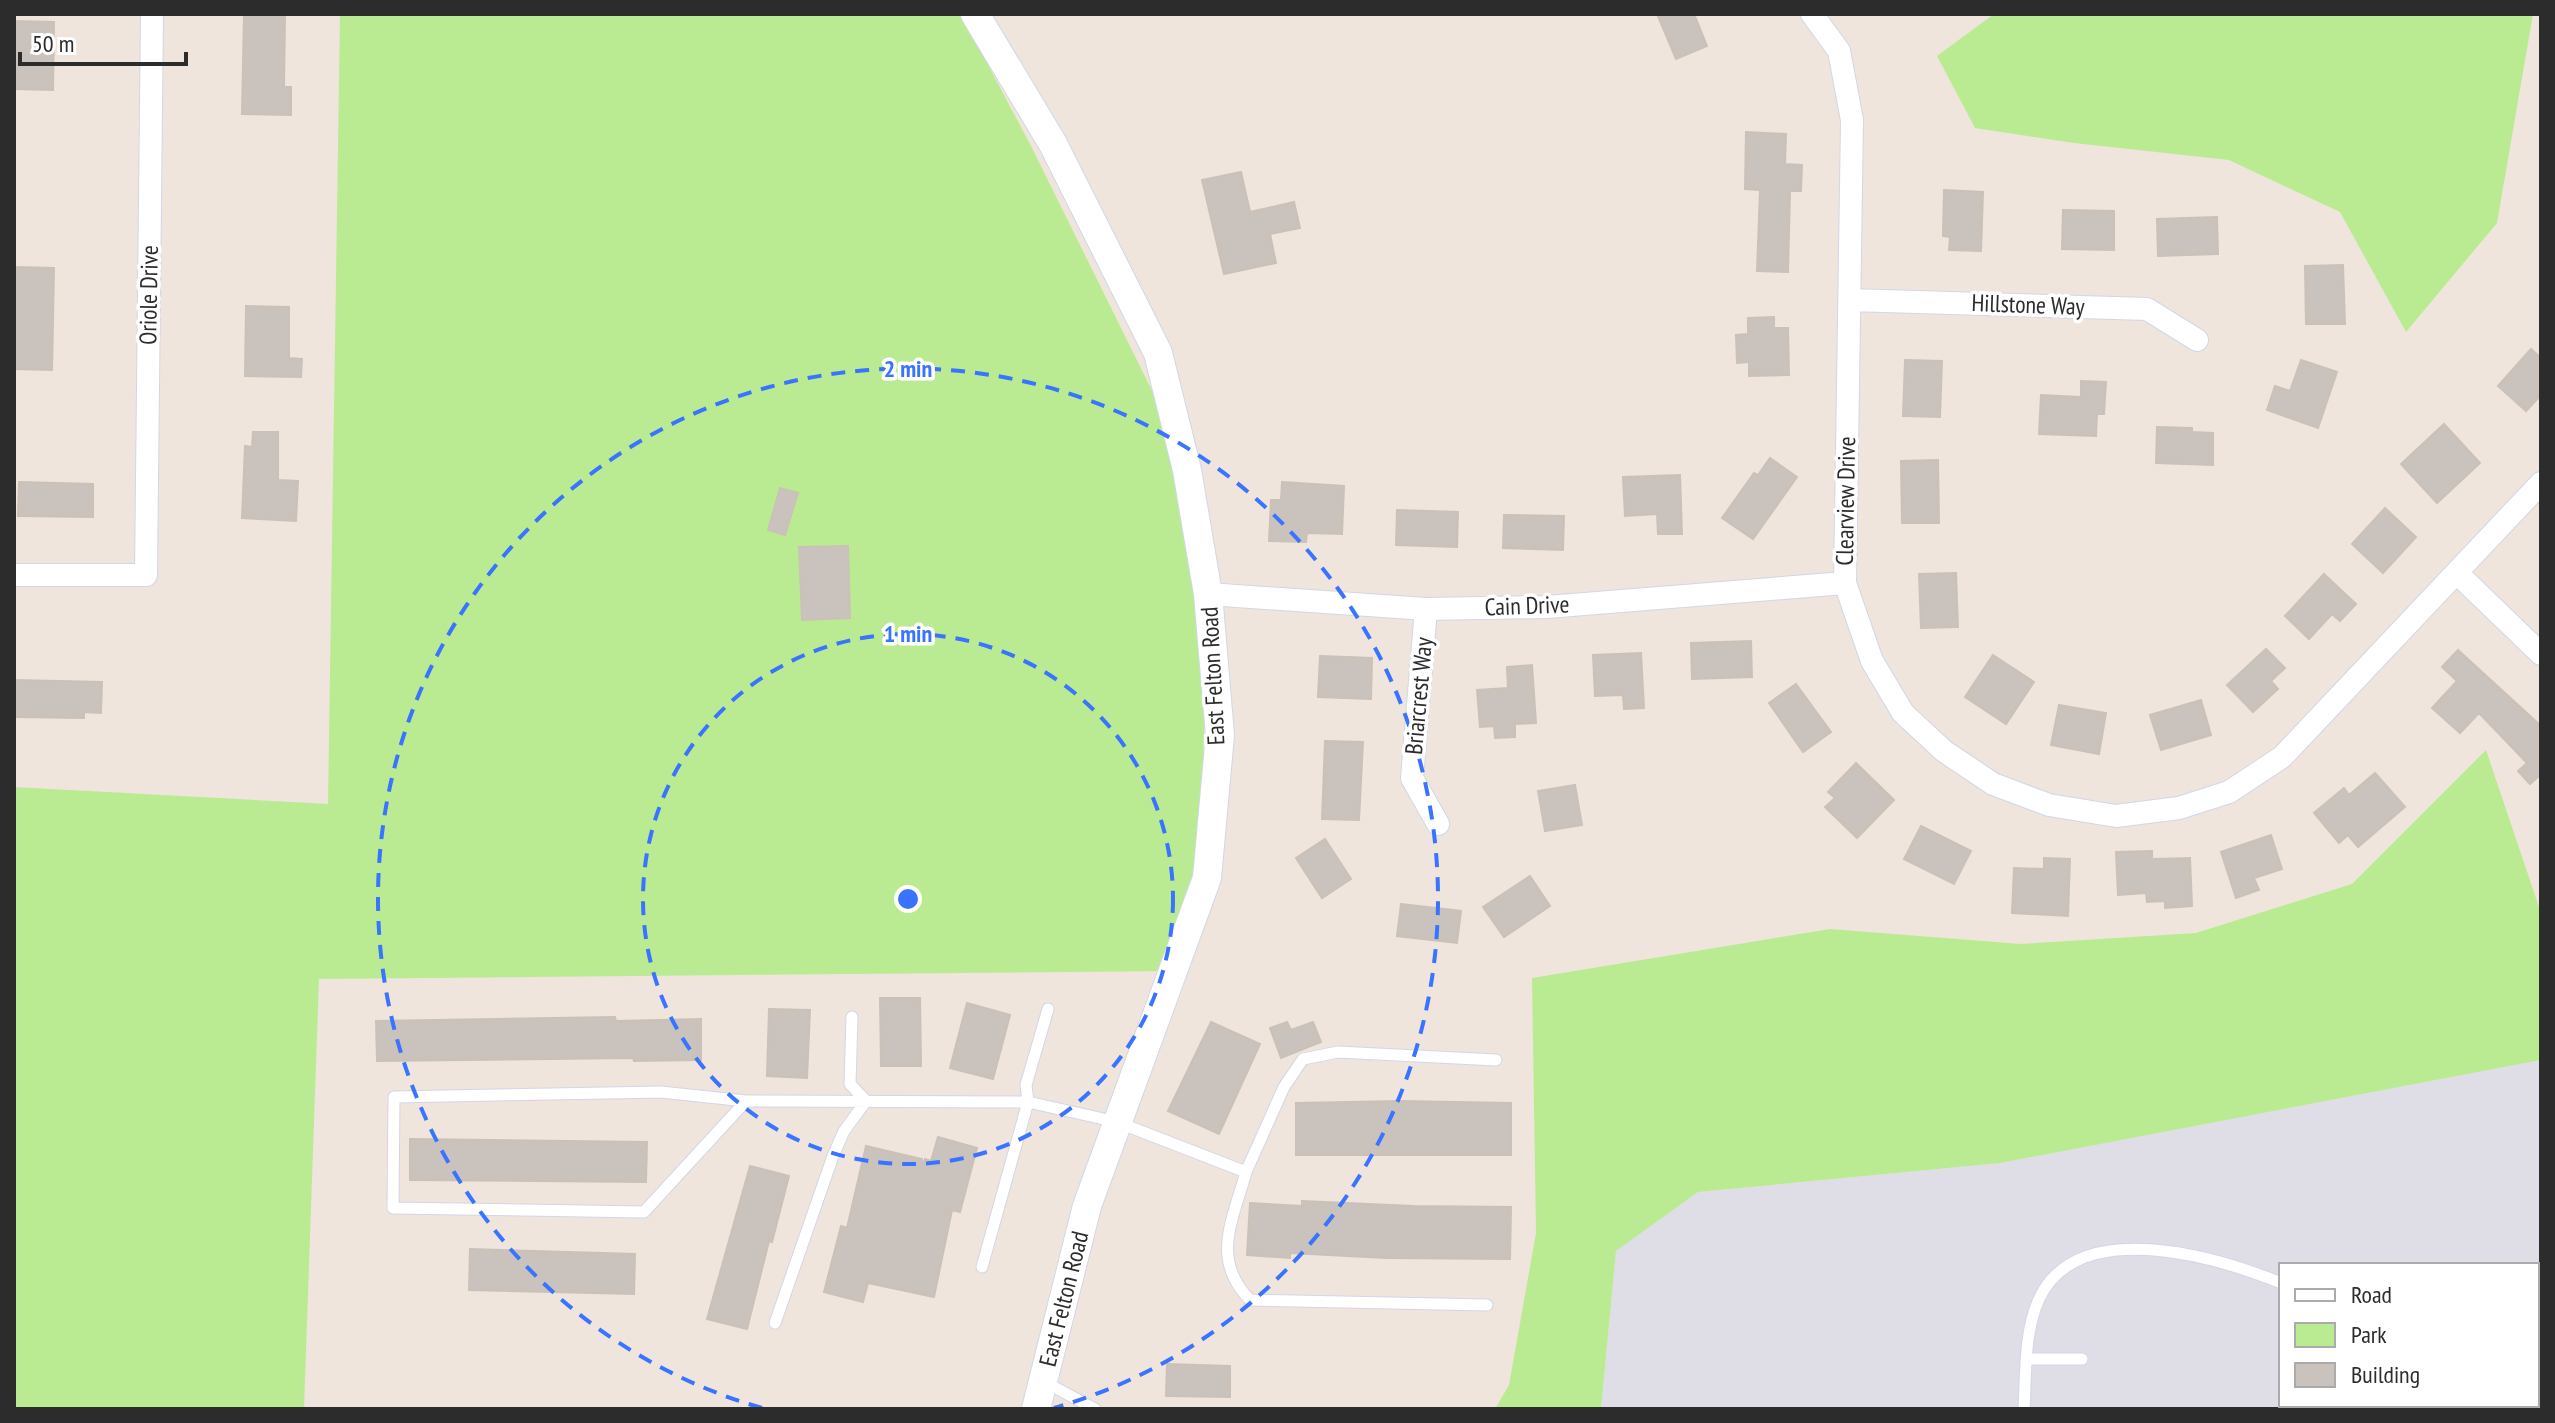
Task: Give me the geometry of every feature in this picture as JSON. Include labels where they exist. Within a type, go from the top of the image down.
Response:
[{"type":"street","name":"Oriole Drive","points":[[14,575],[146,575],[152,14]]},
{"type":"street","name":"East Felton Road","points":[[975,14],[1053,144],[1158,353],[1187,470],[1208,594],[1220,735],[1207,878],[1087,1206],[1036,1409]]},
{"type":"street","name":"Clearview Drive","points":[[1812,14],[1839,51],[1852,120],[1845,583],[1872,661],[1903,713],[1944,751],[1993,784],[2049,805],[2116,816],[2179,808],[2229,792],[2282,757],[2541,483]]},
{"type":"street","name":"Hillstone Way","points":[[1850,300],[2147,309],[2197,340]]},
{"type":"street","points":[[2457,573],[2541,654]]},
{"type":"street","name":"Cain Drive","points":[[1208,594],[1426,609],[1547,607],[1845,583]]},
{"type":"street","name":"Briarcrest Way","points":[[1426,609],[1412,778],[1438,824]]},
{"type":"lane","points":[[982,1267],[1028,1102],[1026,1085],[1048,1009]]},
{"type":"lane","points":[[852,1017],[850,1084],[866,1101]]},
{"type":"lane","points":[[1487,1305],[1250,1300],[1235,1285],[1225,1248],[1246,1172],[1284,1087],[1303,1059],[1338,1052],[1496,1060]]},
{"type":"lane","points":[[746,1101],[644,1212],[393,1208],[394,1097],[661,1092],[746,1101],[1028,1102],[1117,1122],[1246,1172]]},
{"type":"lane","points":[[775,1323],[833,1156],[844,1131],[866,1101]]},
{"type":"lane","points":[[2024,1409],[2027,1359],[2040,1298],[2066,1267],[2086,1257],[2134,1250],[2190,1255],[2279,1282]]},
{"type":"lane","points":[[2027,1359],[2082,1359]]},
{"type":"lane","points":[[1043,1381],[1095,1409]]},
{"type":"shaded area","points":[[2541,1060],[2541,1409],[1601,1409],[1616,1251],[1698,1192],[2000,1163]]},
{"type":"green space","points":[[340,14],[961,14],[1031,146],[1172,431],[1208,594],[1200,866],[1172,971],[319,979],[304,1409],[14,1409],[14,787],[328,804]]},
{"type":"green space","points":[[1994,14],[2533,14],[2497,223],[2406,332],[2340,212],[2229,160],[2074,143],[1975,128],[1937,56]]},
{"type":"green space","points":[[2486,750],[2541,913],[2541,1060],[2000,1163],[1698,1192],[1616,1251],[1601,1409],[1495,1409],[1509,1385],[1536,1233],[1532,978],[1830,929],[2021,944],[2196,933],[2352,884]]},
{"type":"building","points":[[244,14],[285,14],[284,87],[291,87],[291,115],[242,114]]},
{"type":"building","points":[[1657,14],[1694,14],[1707,46],[1676,59]]},
{"type":"building","points":[[14,21],[54,22],[53,90],[14,89]]},
{"type":"building","points":[[1746,132],[1786,134],[1785,164],[1802,165],[1801,191],[1790,191],[1788,272],[1757,271],[1760,190],[1745,189]]},
{"type":"building","points":[[1241,172],[1250,212],[1294,202],[1300,228],[1270,234],[1276,263],[1224,274],[1202,180]]},
{"type":"building","points":[[1944,190],[1983,192],[1981,251],[1949,250],[1950,237],[1943,236]]},
{"type":"building","points":[[2063,210],[2114,211],[2114,250],[2062,249]]},
{"type":"building","points":[[2217,217],[2218,254],[2158,256],[2157,219]]},
{"type":"building","points":[[2343,265],[2345,324],[2306,324],[2305,266]]},
{"type":"building","points":[[14,267],[54,268],[52,370],[14,369]]},
{"type":"building","points":[[246,306],[289,307],[289,358],[302,359],[301,377],[245,376]]},
{"type":"building","points":[[1774,317],[1774,328],[1788,328],[1789,375],[1749,376],[1749,362],[1737,363],[1736,335],[1748,334],[1748,318]]},
{"type":"building","points":[[2531,349],[2541,358],[2541,395],[2526,411],[2498,386]]},
{"type":"building","points":[[1905,360],[1942,361],[1940,417],[1903,416]]},
{"type":"building","points":[[2301,360],[2337,372],[2318,428],[2267,410],[2275,386],[2290,391]]},
{"type":"building","points":[[2081,381],[2106,382],[2104,414],[2097,414],[2096,436],[2039,434],[2041,395],[2081,397]]},
{"type":"building","points":[[2444,424],[2480,463],[2437,503],[2401,464]]},
{"type":"building","points":[[2157,427],[2192,428],[2192,432],[2213,433],[2213,465],[2156,463]]},
{"type":"building","points":[[253,432],[278,432],[278,480],[298,481],[296,521],[242,518],[245,446],[252,447]]},
{"type":"building","points":[[1770,458],[1797,477],[1753,539],[1722,518],[1754,473],[1758,475]]},
{"type":"building","points":[[1938,460],[1939,523],[1902,523],[1901,461]]},
{"type":"building","points":[[1680,475],[1682,534],[1658,534],[1657,514],[1625,516],[1623,477]]},
{"type":"building","points":[[19,482],[93,484],[93,517],[18,516]]},
{"type":"building","points":[[1282,482],[1344,486],[1342,534],[1307,533],[1306,542],[1269,541],[1271,500],[1281,500]]},
{"type":"building","points":[[780,488],[798,493],[785,535],[768,530]]},
{"type":"building","points":[[2385,508],[2416,537],[2383,573],[2352,544]]},
{"type":"building","points":[[1397,510],[1458,512],[1457,547],[1396,545]]},
{"type":"building","points":[[1504,515],[1564,516],[1563,550],[1503,548]]},
{"type":"building","points":[[848,546],[850,618],[802,620],[799,547]]},
{"type":"building","points":[[1956,573],[1958,627],[1921,628],[1919,574]]},
{"type":"building","points":[[2324,574],[2356,604],[2340,621],[2332,614],[2309,639],[2285,616]]},
{"type":"building","points":[[1751,641],[1752,677],[1692,679],[1691,643]]},
{"type":"building","points":[[2266,649],[2285,668],[2271,681],[2278,689],[2253,712],[2227,685]]},
{"type":"building","points":[[2458,650],[2541,726],[2541,778],[2539,776],[2530,784],[2518,771],[2527,763],[2479,713],[2460,733],[2432,708],[2457,681],[2442,667]]},
{"type":"building","points":[[1641,653],[1644,708],[1624,709],[1623,695],[1595,696],[1593,655]]},
{"type":"building","points":[[1993,655],[2034,682],[2006,724],[1965,697]]},
{"type":"building","points":[[1320,656],[1372,658],[1371,699],[1318,697]]},
{"type":"building","points":[[1532,665],[1536,723],[1515,724],[1515,737],[1495,738],[1494,726],[1480,727],[1477,690],[1508,688],[1507,667]]},
{"type":"building","points":[[14,680],[102,682],[101,713],[84,712],[84,718],[14,717]]},
{"type":"building","points":[[1796,684],[1831,732],[1803,752],[1769,703]]},
{"type":"building","points":[[2201,700],[2211,735],[2161,750],[2150,715]]},
{"type":"building","points":[[2059,705],[2106,713],[2099,754],[2051,745]]},
{"type":"building","points":[[1325,741],[1363,742],[1359,820],[1322,819]]},
{"type":"building","points":[[1856,763],[1894,800],[1857,838],[1825,807],[1835,798],[1828,792]]},
{"type":"building","points":[[2375,773],[2405,807],[2358,847],[2348,835],[2339,843],[2314,813],[2344,788],[2349,795]]},
{"type":"building","points":[[1575,785],[1582,825],[1545,831],[1538,791]]},
{"type":"building","points":[[1921,826],[1971,851],[1954,884],[1904,859]]},
{"type":"building","points":[[2271,835],[2282,869],[2254,878],[2259,890],[2236,898],[2221,852]]},
{"type":"building","points":[[1325,839],[1351,879],[1322,898],[1296,858]]},
{"type":"building","points":[[2152,851],[2152,859],[2190,858],[2192,906],[2165,908],[2165,901],[2147,902],[2146,893],[2118,895],[2116,852]]},
{"type":"building","points":[[2044,858],[2070,859],[2068,916],[2012,913],[2014,868],[2044,869]]},
{"type":"building","points":[[1530,876],[1550,906],[1504,937],[1483,907]]},
{"type":"building","points":[[1401,904],[1461,911],[1457,943],[1397,936]]},
{"type":"building","points":[[880,998],[920,998],[921,1066],[881,1066]]},
{"type":"building","points":[[967,1003],[1010,1015],[993,1079],[950,1068]]},
{"type":"building","points":[[769,1009],[810,1010],[807,1078],[767,1076]]},
{"type":"building","points":[[615,1017],[616,1021],[701,1019],[701,1060],[377,1061],[376,1021]]},
{"type":"building","points":[[1211,1022],[1260,1044],[1219,1134],[1168,1111]]},
{"type":"building","points":[[1287,1022],[1291,1030],[1313,1022],[1321,1042],[1281,1058],[1270,1028]]},
{"type":"building","points":[[1296,1103],[1511,1103],[1511,1155],[1296,1155]]},
{"type":"building","points":[[938,1137],[977,1148],[960,1212],[952,1210],[934,1297],[868,1283],[863,1302],[824,1292],[841,1226],[847,1228],[866,1146],[922,1159],[924,1166],[925,1159],[931,1161]]},
{"type":"building","points":[[410,1139],[647,1142],[646,1182],[410,1180]]},
{"type":"building","points":[[750,1166],[789,1176],[747,1329],[707,1319]]},
{"type":"building","points":[[1302,1201],[1511,1207],[1510,1259],[1290,1253],[1290,1258],[1247,1255],[1250,1203],[1302,1206]]},
{"type":"building","points":[[470,1249],[635,1254],[634,1294],[469,1290]]},
{"type":"building","points":[[1167,1364],[1230,1366],[1230,1397],[1166,1396]]}]
